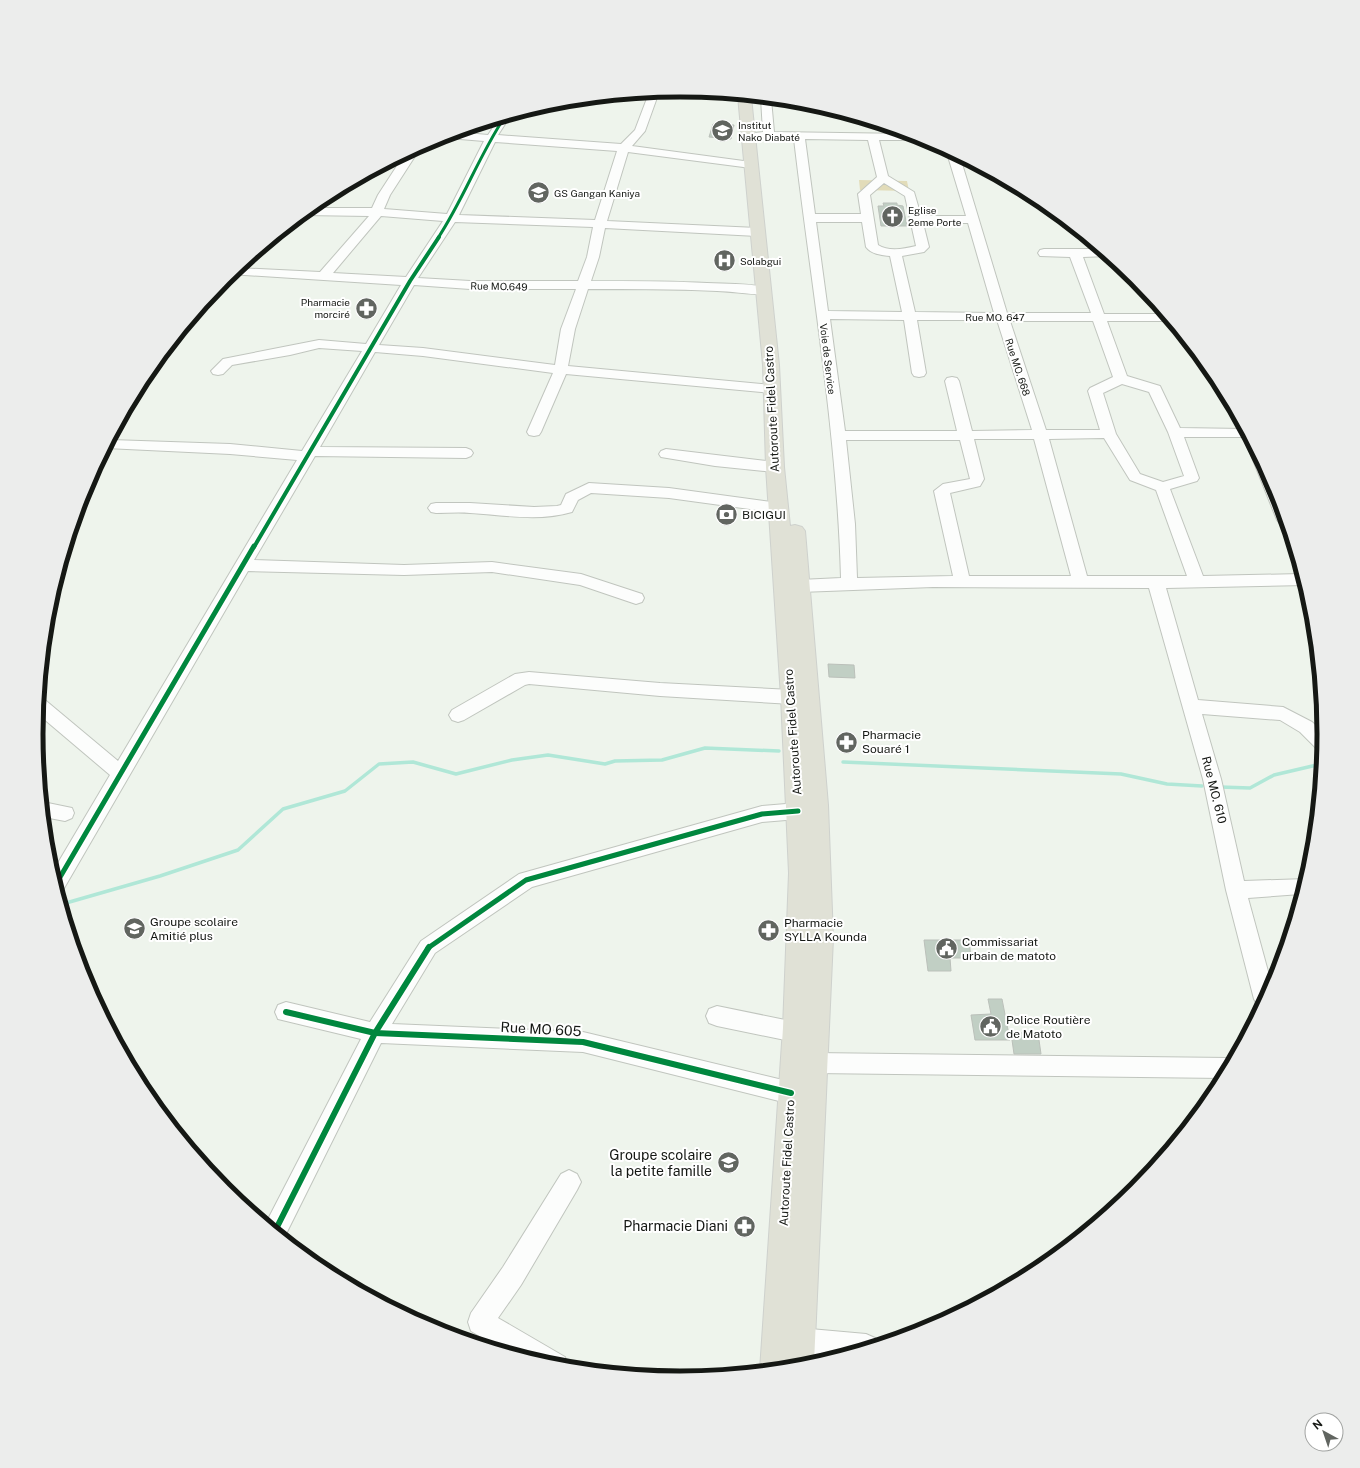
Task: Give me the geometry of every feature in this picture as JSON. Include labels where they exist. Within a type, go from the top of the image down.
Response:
[{"type":"highway","name":"Autoroute Fidel Castro","points":[[744,100],[764,291],[792,697],[801,873],[795,1032],[775,1364]]},
{"type":"highway","name":"Autoroute Fidel Castro","points":[[760,106],[764,135],[800,586],[816,805],[820,884],[820,945],[798,1360]]},
{"type":"street","points":[[534,432],[561,369],[568,329],[593,257],[600,224],[614,173],[624,148],[640,130],[652,98]]},
{"type":"street","points":[[60,878],[308,453],[410,281],[450,218],[491,138],[501,123]]},
{"type":"street","points":[[463,135],[624,148],[751,165]]},
{"type":"street","points":[[764,135],[901,137]]},
{"type":"street","name":"Voie de Service","points":[[799,136],[838,436],[845,506],[849,583]]},
{"type":"street","points":[[873,136],[883,178],[910,194],[923,247],[915,251],[895,253],[878,251],[872,247],[864,194],[883,178]]},
{"type":"street","points":[[323,277],[374,218],[384,195],[408,158]]},
{"type":"street","name":"Rue MO. 668","points":[[955,160],[1002,317],[1040,434],[1080,581]]},
{"type":"street","points":[[315,212],[376,212],[450,218],[757,232]]},
{"type":"street","points":[[809,218],[868,218]]},
{"type":"street","points":[[916,219],[973,220]]},
{"type":"street","points":[[895,253],[910,317],[919,373]]},
{"type":"street","points":[[1044,253],[1098,253]]},
{"type":"street","points":[[1075,253],[1121,379]]},
{"type":"street","name":"Rue MO.649","points":[[243,272],[470,285],[667,285],[764,291]]},
{"type":"street","name":"Rue MO. 647","points":[[822,316],[1162,318]]},
{"type":"street","points":[[218,371],[228,362],[320,344],[371,347],[587,373],[771,389]]},
{"type":"street","points":[[1121,379],[1155,390],[1175,432],[1192,478],[1162,487],[1135,477],[1109,434],[1095,391],[1121,379]]},
{"type":"street","points":[[952,381],[977,479],[976,482],[948,487],[942,491],[962,581]]},
{"type":"street","points":[[1175,432],[1241,433]]},
{"type":"street","points":[[838,436],[1109,434]]},
{"type":"street","points":[[113,444],[308,453],[466,452]]},
{"type":"street","points":[[666,454],[775,467]]},
{"type":"street","points":[[1162,487],[1198,581]]},
{"type":"street","points":[[436,508],[467,508],[513,512],[560,511],[568,508],[571,497],[589,488],[669,493],[779,508]]},
{"type":"street","points":[[242,565],[404,570],[492,567],[581,580],[636,598]]},
{"type":"street","points":[[800,586],[849,583],[962,581],[1156,582],[1298,580]]},
{"type":"street","name":"Rue MO. 610","points":[[1156,582],[1212,779],[1236,890],[1263,991]]},
{"type":"street","points":[[458,715],[521,679],[530,678],[605,687],[792,697]]},
{"type":"street","points":[[1191,706],[1284,714],[1306,727],[1317,737]]},
{"type":"street","points":[[44,709],[121,774]]},
{"type":"street","points":[[47,810],[65,813]]},
{"type":"street","points":[[277,1227],[375,1032],[428,948],[526,880],[762,814],[798,811]]},
{"type":"street","points":[[1236,890],[1298,886]]},
{"type":"street","name":"Rue MO 605","points":[[286,1012],[375,1032],[584,1042],[791,1093]]},
{"type":"street","points":[[717,1016],[795,1032]]},
{"type":"street","points":[[814,1063],[1223,1068]]},
{"type":"street","points":[[535,1354],[480,1322],[512,1276],[569,1182]]},
{"type":"street","points":[[799,1341],[853,1347]]},
{"type":"shaded area","points":[[859,180],[907,181],[909,191],[860,190]]},
{"type":"building","name":"Institut Nako Diabaté","points":[[713,124],[734,125],[731,139],[709,137]]},
{"type":"building","name":"Eglise 2eme Porte","points":[[883,203],[897,203],[897,205],[903,206],[907,226],[881,226],[878,206],[884,206]]},
{"type":"building","points":[[828,664],[854,665],[855,678],[829,677]]},
{"type":"building","name":"Commissariat urbain de matoto","points":[[924,940],[969,940],[971,958],[950,958],[951,971],[928,971]]},
{"type":"building","name":"Police Routière de Matoto","points":[[988,999],[1002,999],[1010,1040],[975,1040],[971,1015],[991,1014]]},
{"type":"building","points":[[1011,1033],[1038,1033],[1041,1054],[1014,1054]]},
{"type":"waterway","points":[[66,903],[160,876],[238,850],[283,809],[345,791],[379,764],[413,762],[456,774],[512,760],[548,755],[605,764],[615,761],[662,760],[705,748],[779,751]]},
{"type":"waterway","points":[[843,762],[1121,774],[1167,784],[1202,786]]},
{"type":"waterway","points":[[1220,787],[1250,788],[1274,775],[1316,765]]},
{"type":"cycle path","points":[[60,878],[410,281],[451,218],[491,138],[501,123]]},
{"type":"cycle path","points":[[277,1227],[375,1033],[428,947],[526,880],[762,814],[798,811]]},
{"type":"cycle path","points":[[286,1012],[375,1033],[583,1042],[791,1093]]},
{"type":"place","name":"Institut Nako Diabaté","points":[[722,131]]},
{"type":"place","name":"GS Gangan Kaniya","points":[[538,193]]},
{"type":"place","name":"Eglise 2eme Porte","points":[[892,216]]},
{"type":"place","name":"Solabgui","points":[[724,261]]},
{"type":"place","name":"Pharmacie morciré","points":[[366,308]]},
{"type":"place","name":"BICIGUI","points":[[726,515]]},
{"type":"place","name":"Pharmacie Souaré 1","points":[[847,742]]},
{"type":"place","name":"Groupe scolaire Amitié plus","points":[[134,929]]},
{"type":"place","name":"Pharmacie SYLLA Kounda","points":[[768,930]]},
{"type":"place","name":"Commissariat urbain de matoto","points":[[947,949]]},
{"type":"place","name":"Police Routière de Matoto","points":[[990,1027]]},
{"type":"place","name":"Groupe scolaire la petite famille","points":[[728,1163]]},
{"type":"place","name":"Pharmacie Diani","points":[[744,1226]]}]
